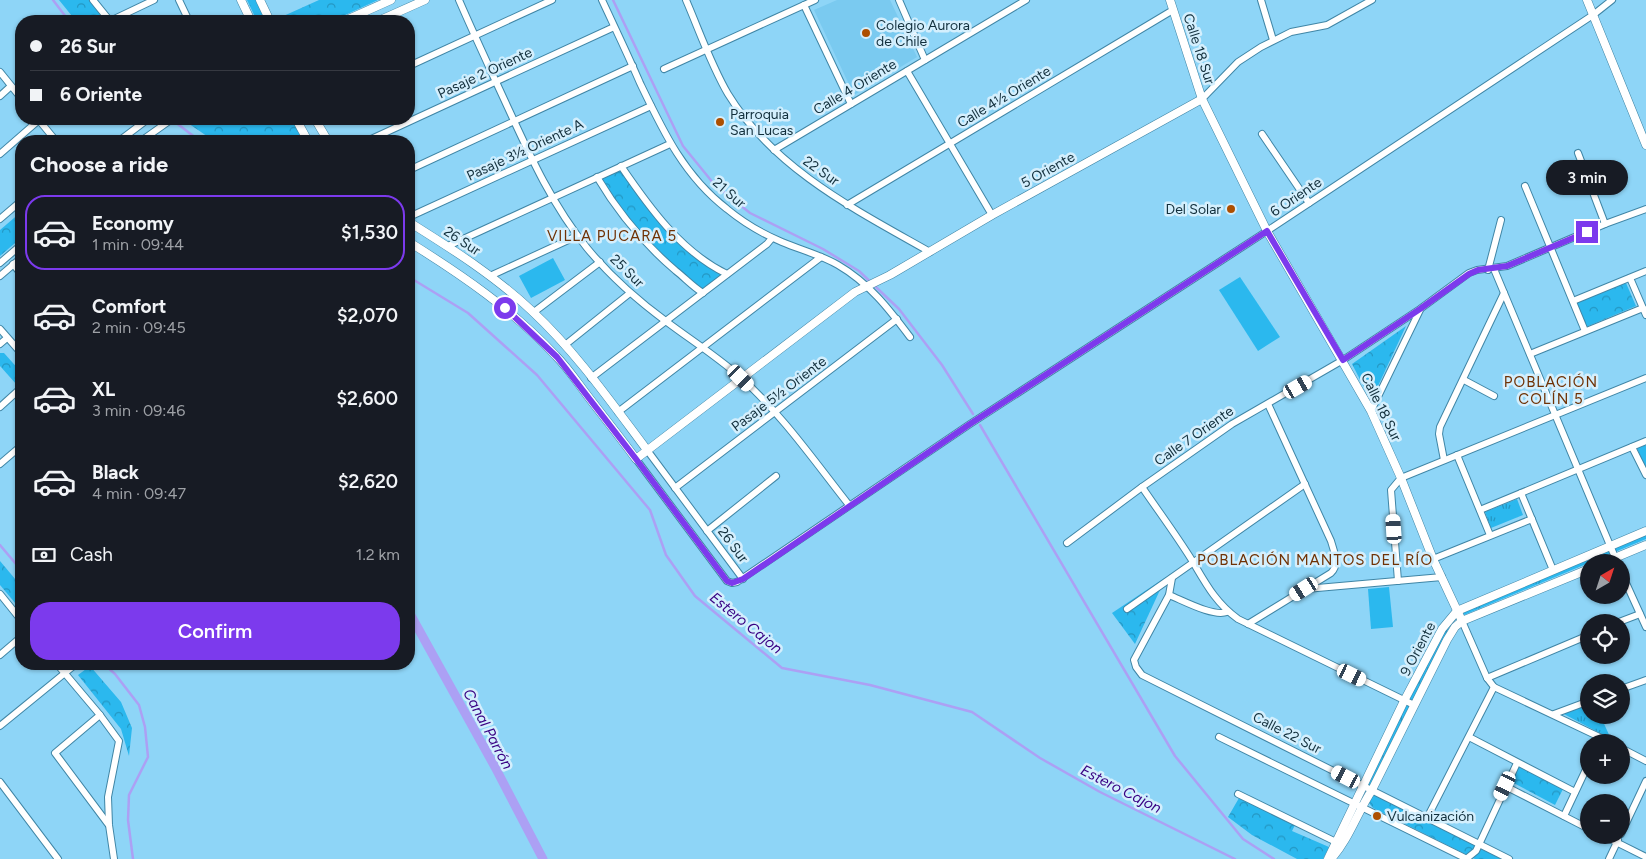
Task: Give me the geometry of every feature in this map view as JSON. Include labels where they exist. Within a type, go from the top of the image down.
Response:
[{"type":"street","points":[[93,0],[105,15]]},
{"type":"street","points":[[123,15],[154,0]]},
{"type":"street","points":[[179,0],[186,15]]},
{"type":"street","points":[[241,0],[248,15]]},
{"type":"street","points":[[260,0],[267,15]]},
{"type":"street","points":[[357,15],[391,0]]},
{"type":"street","points":[[391,15],[425,0]]},
{"type":"street","name":"25 Sur","points":[[459,0],[532,160],[552,198],[577,236],[630,293],[704,347],[741,378],[774,413],[849,505]]},
{"type":"street","points":[[415,63],[552,0]]},
{"type":"street","name":"21 Sur","points":[[602,0],[670,144],[691,174],[716,200],[740,219],[772,238],[821,257],[871,284],[910,337]]},
{"type":"street","name":"22 Sur","points":[[686,0],[733,101],[774,150],[801,172],[847,204],[930,252]]},
{"type":"street","points":[[664,68],[815,0]]},
{"type":"street","points":[[899,0],[925,60]]},
{"type":"street","name":"Calle 4 Oriente","points":[[774,150],[1026,0]]},
{"type":"street","name":"Calle 18 Sur","points":[[1170,0],[1202,99],[1267,231],[1371,411],[1401,478],[1433,559],[1487,678],[1494,687],[1554,714],[1589,734]]},
{"type":"street","points":[[1261,0],[1273,40]]},
{"type":"street","name":"5 Oriente","points":[[636,459],[850,296],[930,252],[992,214],[1202,99],[1238,62],[1253,51],[1291,32],[1327,25],[1360,3],[1372,0]]},
{"type":"street","points":[[1587,0],[1646,145]]},
{"type":"street","name":"6 Oriente","points":[[743,579],[970,424],[1267,231],[1593,15],[1612,0]]},
{"type":"street","points":[[804,5],[851,104]]},
{"type":"street","name":"Calle 4½ Oriente","points":[[847,204],[1173,10]]},
{"type":"street","name":"Pasaje 2 Oriente","points":[[415,119],[614,26]]},
{"type":"street","points":[[415,167],[632,66]]},
{"type":"street","points":[[907,71],[992,214]]},
{"type":"street","points":[[0,72],[15,91]]},
{"type":"street","points":[[0,96],[11,86]]},
{"type":"street","name":"Pasaje 3½ Oriente A","points":[[415,214],[651,106]]},
{"type":"street","points":[[21,135],[32,125]]},
{"type":"street","points":[[42,125],[51,135]]},
{"type":"street","points":[[127,135],[140,125]]},
{"type":"street","points":[[149,135],[163,125]]},
{"type":"street","name":"Pasaje 2 Oriente","points":[[380,135],[402,125]]},
{"type":"street","points":[[1262,134],[1309,203]]},
{"type":"street","points":[[0,154],[15,141]]},
{"type":"street","points":[[448,246],[670,144]]},
{"type":"street","points":[[1578,154],[1605,224]]},
{"type":"street","points":[[621,166],[661,220],[694,252],[716,269],[727,274]]},
{"type":"street","points":[[597,177],[614,205],[632,228],[668,263],[703,293]]},
{"type":"street","points":[[1525,186],[1585,332]]},
{"type":"street","points":[[0,219],[15,206]]},
{"type":"street","points":[[1343,360],[1469,274],[1478,270],[1507,266],[1605,224],[1646,210]]},
{"type":"street","points":[[1500,220],[1491,269],[1504,293],[1613,554]]},
{"type":"street","name":"26 Sur","points":[[415,226],[448,246],[490,276],[534,312],[565,345],[647,450],[743,579],[732,583],[727,581],[557,357],[505,308],[475,285],[415,246]]},
{"type":"street","points":[[490,276],[577,236]]},
{"type":"street","points":[[591,378],[767,244],[772,238]]},
{"type":"street","points":[[0,263],[15,250]]},
{"type":"street","points":[[618,412],[821,257]]},
{"type":"street","points":[[534,312],[600,262]]},
{"type":"street","points":[[0,276],[13,264],[15,266]]},
{"type":"street","points":[[1572,301],[1646,271]]},
{"type":"street","points":[[1630,278],[1646,315]]},
{"type":"street","points":[[565,345],[630,293]]},
{"type":"street","points":[[1444,460],[1440,431],[1504,293]]},
{"type":"street","points":[[1530,354],[1643,308]]},
{"type":"street","points":[[1371,411],[1420,309]]},
{"type":"street","name":"Pasaje 5½ Oriente","points":[[675,488],[897,319]]},
{"type":"street","points":[[0,329],[15,347]]},
{"type":"street","points":[[0,344],[7,338]]},
{"type":"street","name":"Calle 7 Oriente","points":[[1067,543],[1142,487],[1232,424],[1343,360]]},
{"type":"street","points":[[1398,581],[1391,490],[1401,478],[1646,378]]},
{"type":"street","points":[[1464,380],[1494,396]]},
{"type":"street","points":[[0,407],[15,393]]},
{"type":"street","points":[[1248,624],[1331,573],[1336,562],[1331,541],[1268,404]]},
{"type":"street","points":[[1480,510],[1646,441]]},
{"type":"street","points":[[1632,447],[1645,471]]},
{"type":"street","points":[[0,464],[15,451]]},
{"type":"street","points":[[1457,455],[1490,535]]},
{"type":"street","points":[[707,531],[776,476]]},
{"type":"street","points":[[1127,608],[1305,484]]},
{"type":"street","points":[[1142,487],[1193,562],[1206,586],[1228,612],[1248,624],[1414,705]]},
{"type":"street","points":[[1521,493],[1553,570]]},
{"type":"street","points":[[1433,559],[1532,519]]},
{"type":"street","name":"9 Oriente","points":[[1330,859],[1343,846],[1358,806],[1363,785],[1404,701],[1442,629],[1457,611],[1646,531]]},
{"type":"street","points":[[1628,554],[1646,545]]},
{"type":"street","name":"9 Oriente","points":[[1330,859],[1336,842],[1358,806],[1372,790],[1455,627],[1462,621],[1580,573]]},
{"type":"street","points":[[1172,578],[1169,595],[1214,613],[1222,614],[1228,612]]},
{"type":"street","points":[[1304,589],[1442,578]]},
{"type":"street","points":[[1532,580],[1536,590]]},
{"type":"street","points":[[1630,592],[1646,627]]},
{"type":"street","points":[[0,594],[15,613]]},
{"type":"street","name":"Calle 22 Sur","points":[[1169,595],[1134,660],[1136,667],[1142,675],[1509,859]]},
{"type":"street","points":[[1630,618],[1640,614]]},
{"type":"street","points":[[1487,678],[1580,639]]},
{"type":"street","points":[[0,655],[15,642]]},
{"type":"street","points":[[0,726],[67,670]]},
{"type":"street","points":[[64,672],[100,714],[119,741],[108,797],[109,825],[114,859]]},
{"type":"street","points":[[1630,686],[1646,680]]},
{"type":"street","points":[[1427,818],[1494,687]]},
{"type":"street","points":[[1554,714],[1580,704]]},
{"type":"street","points":[[100,714],[55,753],[109,825]]},
{"type":"street","points":[[1219,737],[1466,859],[1476,851],[1517,763]]},
{"type":"street","points":[[1468,738],[1575,792]]},
{"type":"street","points":[[1630,753],[1646,761]]},
{"type":"street","points":[[1630,815],[1646,781]]},
{"type":"street","points":[[0,782],[58,859]]},
{"type":"street","points":[[1564,816],[1580,782]]},
{"type":"street","points":[[1505,786],[1580,824]]},
{"type":"street","points":[[0,795],[6,790]]},
{"type":"street","points":[[1238,794],[1336,842]]},
{"type":"street","points":[[1609,859],[1616,844]]},
{"type":"street","points":[[1619,844],[1646,857]]},
{"type":"shaded area","name":"Colegio Aurora de Chile","points":[[837,0],[890,0],[917,57],[854,95],[814,10]]},
{"type":"green space","points":[[59,0],[89,0],[101,15],[71,15]]},
{"type":"green space","points":[[247,0],[256,0],[263,15],[254,15]]},
{"type":"green space","points":[[319,0],[378,0],[345,15],[286,15]]},
{"type":"green space","points":[[191,125],[301,125],[305,134],[303,135],[205,135]]},
{"type":"green space","points":[[621,166],[675,235],[727,274],[703,293],[632,228],[597,177]]},
{"type":"green space","points":[[15,217],[15,243],[0,256],[0,230]]},
{"type":"green space","points":[[553,258],[565,280],[531,298],[519,276]]},
{"type":"green space","points":[[1240,277],[1280,337],[1258,351],[1219,290]]},
{"type":"green space","points":[[1626,283],[1636,306],[1586,327],[1575,303]]},
{"type":"green space","points":[[1406,326],[1371,401],[1352,364]]},
{"type":"green space","points":[[0,353],[4,353],[15,365],[15,383],[0,366]]},
{"type":"green space","points":[[1646,445],[1646,466],[1645,467],[1637,448]]},
{"type":"green space","points":[[1517,499],[1523,515],[1491,528],[1485,512]]},
{"type":"green space","points":[[1646,529],[1646,539],[1610,554],[1587,554]]},
{"type":"green space","points":[[1580,557],[1580,567],[1464,615],[1461,607]]},
{"type":"green space","points":[[0,561],[15,579],[15,603],[0,585]]},
{"type":"green space","points":[[1166,577],[1135,644],[1112,613]]},
{"type":"green space","points":[[1389,587],[1393,627],[1371,629],[1368,589]]},
{"type":"green space","points":[[1445,619],[1450,626],[1369,787],[1362,784]]},
{"type":"green space","points":[[85,670],[93,670],[121,702],[132,728],[129,756],[121,729],[78,675]]},
{"type":"green space","points":[[1580,705],[1580,723],[1560,712]]},
{"type":"green space","points":[[1583,724],[1604,724],[1609,734],[1602,734]]},
{"type":"green space","points":[[1517,765],[1563,789],[1555,805],[1508,780]]},
{"type":"green space","points":[[1376,795],[1501,859],[1475,859],[1373,808],[1368,802],[1370,797]]},
{"type":"green space","points":[[1239,798],[1295,825],[1292,831],[1329,847],[1323,859],[1297,859],[1252,835],[1228,817]]},
{"type":"waterway","name":"Estero Cajon","points":[[53,0],[64,15]]},
{"type":"waterway","points":[[613,0],[683,146],[714,184],[750,213],[823,249],[859,271],[899,309],[942,365],[973,414]]},
{"type":"waterway","name":"Estero Cajon","points":[[179,125],[192,135]]},
{"type":"waterway","name":"Estero Cajon","points":[[415,281],[468,313],[537,375],[650,510],[666,555],[695,596],[782,668],[870,685],[972,712],[1040,758],[1100,792],[1235,859]]},
{"type":"waterway","points":[[980,425],[1175,756],[1243,839],[1274,859]]},
{"type":"waterway","points":[[0,545],[15,563]]},
{"type":"waterway","name":"Canal Parrón","points":[[415,623],[495,767],[543,859]]},
{"type":"waterway","points":[[111,670],[139,705],[145,727],[148,757],[129,795],[128,820],[133,859]]},
{"type":"place","name":"Colegio Aurora de Chile","points":[[866,33]]},
{"type":"place","name":"Parroquia San Lucas","points":[[720,122]]},
{"type":"place","name":"Del Solar","points":[[1231,209]]},
{"type":"place","name":"Vulcanización","points":[[1377,816]]},
{"type":"district","name":"VILLA PUCARA 5","points":[[612,236]]},
{"type":"district","name":"POBLACIÓN COLÍN 5","points":[[1551,390]]},
{"type":"district","name":"POBLACIÓN MANTOS DEL RÍO","points":[[1315,560]]},
{"type":"route","points":[[505,308],[533,333],[574,377],[727,581],[732,583],[743,579],[970,424],[1267,231],[1343,360],[1473,271],[1507,266],[1587,232]]}]
